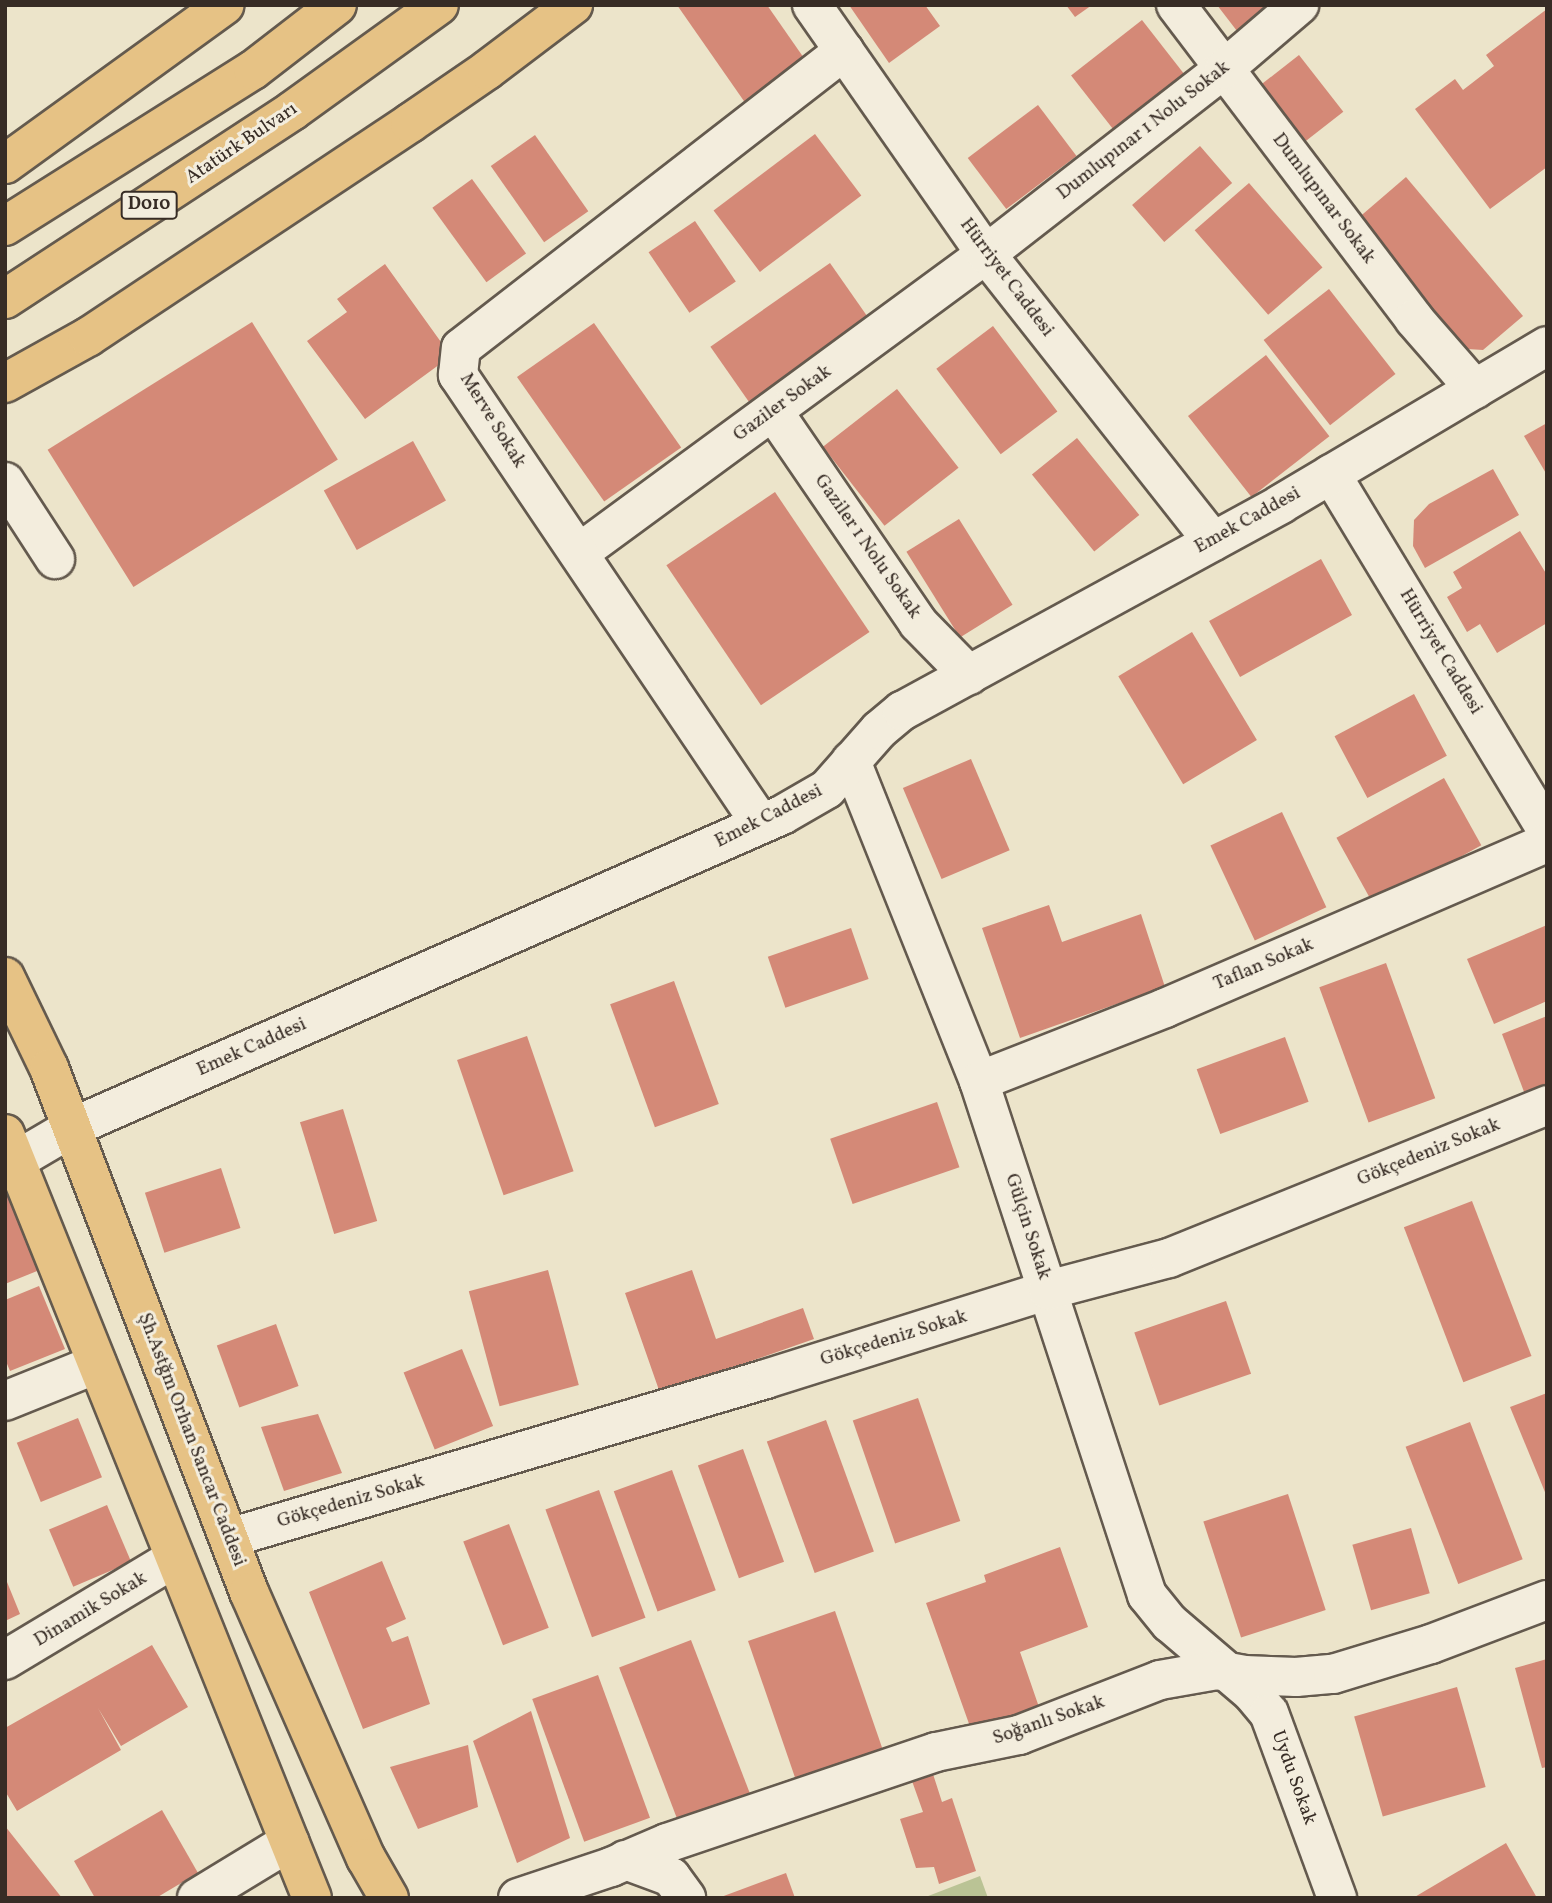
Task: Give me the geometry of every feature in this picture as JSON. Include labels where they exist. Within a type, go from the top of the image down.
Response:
[{"type":"main road","points":[[5,164],[225,5]]},
{"type":"main road","points":[[5,226],[253,70],[337,5]]},
{"type":"main road","name":"Atatürk Bulvarı","points":[[5,299],[292,111],[439,5]]},
{"type":"main road","points":[[5,383],[88,337],[410,123],[487,70],[573,5]]},
{"type":"main road","name":"Şh.Astğm Orhan Sancar Caddesi","points":[[5,977],[49,1068],[73,1127],[249,1591],[366,1858],[389,1898]]},
{"type":"main road","points":[[9,1154],[97,1364],[312,1898]]},
{"type":"street","name":"Hürriyet Caddesi","points":[[813,5],[986,254],[1213,541]]},
{"type":"street","name":"Dumlupınar Sokak","points":[[1176,5],[1414,319],[1475,389]]},
{"type":"street","name":"Dumlupınar 1 Nolu Sokak","points":[[986,254],[1224,69],[1299,5]]},
{"type":"street","name":"Merve Sokak","points":[[761,824],[458,375],[461,348],[844,51]]},
{"type":"street","name":"Gaziler Sokak","points":[[579,554],[986,254]]},
{"type":"street","name":"Emek Caddesi","points":[[9,1154],[761,824],[827,789],[879,730],[902,711],[1213,541],[1547,346]]},
{"type":"street","name":"Gaziler 1 Nolu Sokak","points":[[774,411],[918,623],[969,675]]},
{"type":"street","name":"Hürriyet Caddesi","points":[[1331,474],[1547,831]]},
{"type":"street","points":[[5,482],[55,559]]},
{"type":"street","name":"Gülçin Sokak","points":[[851,761],[979,1081],[1147,1595],[1170,1623],[1227,1672]]},
{"type":"street","name":"Taflan Sokak","points":[[979,1081],[1165,1008],[1547,843]]},
{"type":"street","name":"Gökçedeniz Sokak","points":[[229,1538],[766,1379],[1048,1290],[1168,1258],[1547,1105]]},
{"type":"street","points":[[5,1401],[97,1364]]},
{"type":"street","name":"Dinamik Sokak","points":[[5,1660],[175,1558]]},
{"type":"street","name":"Soğanlı Sokak","points":[[517,1898],[936,1752],[1019,1735],[1160,1680],[1217,1670],[1296,1677],[1333,1674],[1431,1644],[1547,1600]]},
{"type":"street","name":"Uydu Sokak","points":[[1227,1672],[1269,1713],[1337,1898]]},
{"type":"street","points":[[197,1898],[289,1842]]},
{"type":"street","points":[[625,1860],[671,1877],[686,1898]]},
{"type":"green space","points":[[980,1876],[988,1898],[923,1898]]},
{"type":"building","points":[[677,5],[767,5],[806,61],[746,104]]},
{"type":"building","points":[[849,5],[925,5],[940,26],[889,63]]},
{"type":"building","points":[[1066,5],[1092,5],[1075,17]]},
{"type":"building","points":[[1217,5],[1270,5],[1237,31]]},
{"type":"building","points":[[1547,9],[1547,167],[1490,209],[1415,109],[1455,79],[1463,90],[1494,66],[1486,55]]},
{"type":"building","points":[[1142,20],[1185,75],[1114,131],[1071,75]]},
{"type":"building","points":[[1299,55],[1343,112],[1295,149],[1251,93]]},
{"type":"building","points":[[1038,105],[1077,156],[1006,209],[968,158]]},
{"type":"building","points":[[815,134],[861,195],[760,272],[714,210]]},
{"type":"building","points":[[535,135],[588,211],[544,242],[491,166]]},
{"type":"building","points":[[1200,146],[1232,183],[1164,242],[1132,205]]},
{"type":"building","points":[[1406,177],[1523,316],[1483,350],[1452,348],[1349,226]]},
{"type":"building","points":[[472,179],[526,253],[486,282],[432,208]]},
{"type":"building","points":[[1249,183],[1322,268],[1268,315],[1195,230]]},
{"type":"building","points":[[695,221],[736,282],[689,313],[649,252]]},
{"type":"building","points":[[830,263],[875,327],[755,411],[710,347]]},
{"type":"building","points":[[385,264],[451,356],[365,419],[307,341],[347,312],[337,299]]},
{"type":"building","points":[[1329,289],[1395,374],[1330,425],[1264,340]]},
{"type":"building","points":[[252,322],[338,459],[133,587],[48,450]]},
{"type":"building","points":[[594,323],[681,448],[604,501],[517,377]]},
{"type":"building","points":[[993,326],[1057,411],[1001,454],[936,369]]},
{"type":"building","points":[[1266,355],[1329,436],[1251,497],[1188,416]]},
{"type":"building","points":[[897,389],[959,468],[884,526],[823,447]]},
{"type":"building","points":[[1547,423],[1547,475],[1524,436]]},
{"type":"building","points":[[1077,438],[1139,515],[1094,551],[1032,475]]},
{"type":"building","points":[[413,441],[446,500],[357,550],[324,490]]},
{"type":"building","points":[[1493,469],[1519,515],[1425,568],[1413,546],[1414,520],[1429,504]]},
{"type":"building","points":[[775,492],[870,632],[761,705],[666,565]]},
{"type":"building","points":[[959,519],[1013,605],[960,638],[906,552]]},
{"type":"building","points":[[1520,531],[1547,575],[1547,623],[1497,653],[1480,624],[1467,632],[1447,597],[1462,588],[1453,572]]},
{"type":"building","points":[[1321,559],[1352,615],[1240,677],[1209,621]]},
{"type":"building","points":[[1192,632],[1257,740],[1183,784],[1118,676]]},
{"type":"building","points":[[1414,694],[1447,756],[1367,798],[1335,736]]},
{"type":"building","points":[[971,759],[1010,850],[942,879],[903,788]]},
{"type":"building","points":[[1444,778],[1481,845],[1374,905],[1336,838]]},
{"type":"building","points":[[1282,812],[1326,907],[1255,941],[1210,845]]},
{"type":"building","points":[[1049,905],[1062,942],[1141,914],[1165,987],[1020,1038],[982,928]]},
{"type":"building","points":[[1547,925],[1547,1001],[1494,1024],[1467,959]]},
{"type":"building","points":[[851,928],[869,979],[785,1008],[768,957]]},
{"type":"building","points":[[1386,963],[1435,1098],[1369,1123],[1319,987]]},
{"type":"building","points":[[674,981],[719,1104],[655,1127],[610,1004]]},
{"type":"building","points":[[1547,1016],[1547,1089],[1526,1097],[1502,1034]]},
{"type":"building","points":[[527,1036],[574,1171],[504,1195],[457,1060]]},
{"type":"building","points":[[1285,1037],[1309,1102],[1220,1134],[1197,1069]]},
{"type":"building","points":[[937,1102],[959,1167],[853,1204],[830,1139]]},
{"type":"building","points":[[343,1109],[377,1221],[334,1234],[300,1122]]},
{"type":"building","points":[[221,1168],[240,1228],[164,1253],[145,1193]]},
{"type":"building","points":[[16,1189],[47,1267],[5,1284],[5,1194]]},
{"type":"building","points":[[1472,1201],[1531,1356],[1463,1382],[1404,1227]]},
{"type":"building","points":[[548,1270],[579,1385],[500,1406],[469,1291]]},
{"type":"building","points":[[692,1270],[716,1339],[803,1308],[814,1339],[660,1393],[625,1293]]},
{"type":"building","points":[[39,1286],[65,1349],[10,1371],[5,1359],[5,1300]]},
{"type":"building","points":[[1226,1301],[1251,1374],[1159,1405],[1134,1333]]},
{"type":"building","points":[[276,1324],[299,1386],[239,1408],[217,1346]]},
{"type":"building","points":[[462,1349],[493,1426],[435,1450],[404,1373]]},
{"type":"building","points":[[1547,1393],[1547,1497],[1510,1407]]},
{"type":"building","points":[[918,1398],[960,1521],[895,1543],[853,1420]]},
{"type":"building","points":[[318,1414],[342,1473],[284,1491],[261,1427]]},
{"type":"building","points":[[78,1418],[102,1477],[41,1502],[17,1443]]},
{"type":"building","points":[[826,1420],[874,1552],[815,1573],[767,1442]]},
{"type":"building","points":[[1470,1422],[1523,1559],[1458,1584],[1406,1447]]},
{"type":"building","points":[[743,1449],[784,1562],[739,1578],[698,1465]]},
{"type":"building","points":[[672,1470],[716,1590],[658,1611],[614,1491]]},
{"type":"building","points":[[599,1490],[646,1618],[592,1637],[545,1509]]},
{"type":"building","points":[[1288,1494],[1326,1610],[1241,1638],[1203,1522]]},
{"type":"building","points":[[107,1505],[131,1562],[73,1587],[49,1530]]},
{"type":"building","points":[[509,1524],[549,1628],[503,1645],[463,1542]]},
{"type":"building","points":[[1411,1528],[1430,1593],[1371,1610],[1352,1545]]},
{"type":"building","points":[[1060,1547],[1088,1627],[1020,1652],[1040,1710],[973,1735],[926,1603],[986,1582],[984,1575]]},
{"type":"building","points":[[382,1561],[406,1619],[386,1628],[392,1642],[408,1636],[430,1704],[363,1729],[309,1592]]},
{"type":"building","points":[[5,1577],[20,1614],[5,1621]]},
{"type":"building","points":[[835,1611],[886,1759],[799,1788],[748,1641]]},
{"type":"building","points":[[691,1640],[750,1794],[678,1822],[619,1668]]},
{"type":"building","points":[[152,1645],[188,1707],[121,1746],[98,1708],[121,1750],[17,1811],[5,1791],[5,1728]]},
{"type":"building","points":[[1547,1659],[1547,1767],[1542,1768],[1515,1668]]},
{"type":"building","points":[[598,1675],[650,1818],[584,1842],[532,1699]]},
{"type":"building","points":[[1457,1687],[1486,1787],[1383,1816],[1354,1716]]},
{"type":"building","points":[[531,1711],[570,1838],[517,1863],[473,1741]]},
{"type":"building","points":[[468,1745],[478,1807],[418,1829],[390,1767]]},
{"type":"building","points":[[933,1774],[942,1802],[952,1798],[976,1871],[939,1884],[934,1867],[916,1868],[900,1819],[923,1812],[912,1781]]},
{"type":"building","points":[[162,1810],[198,1873],[156,1898],[95,1898],[74,1861]]},
{"type":"building","points":[[5,1826],[62,1898],[5,1898]]},
{"type":"building","points":[[1506,1843],[1537,1898],[1413,1898]]},
{"type":"building","points":[[786,1873],[795,1898],[721,1898],[721,1897]]}]
